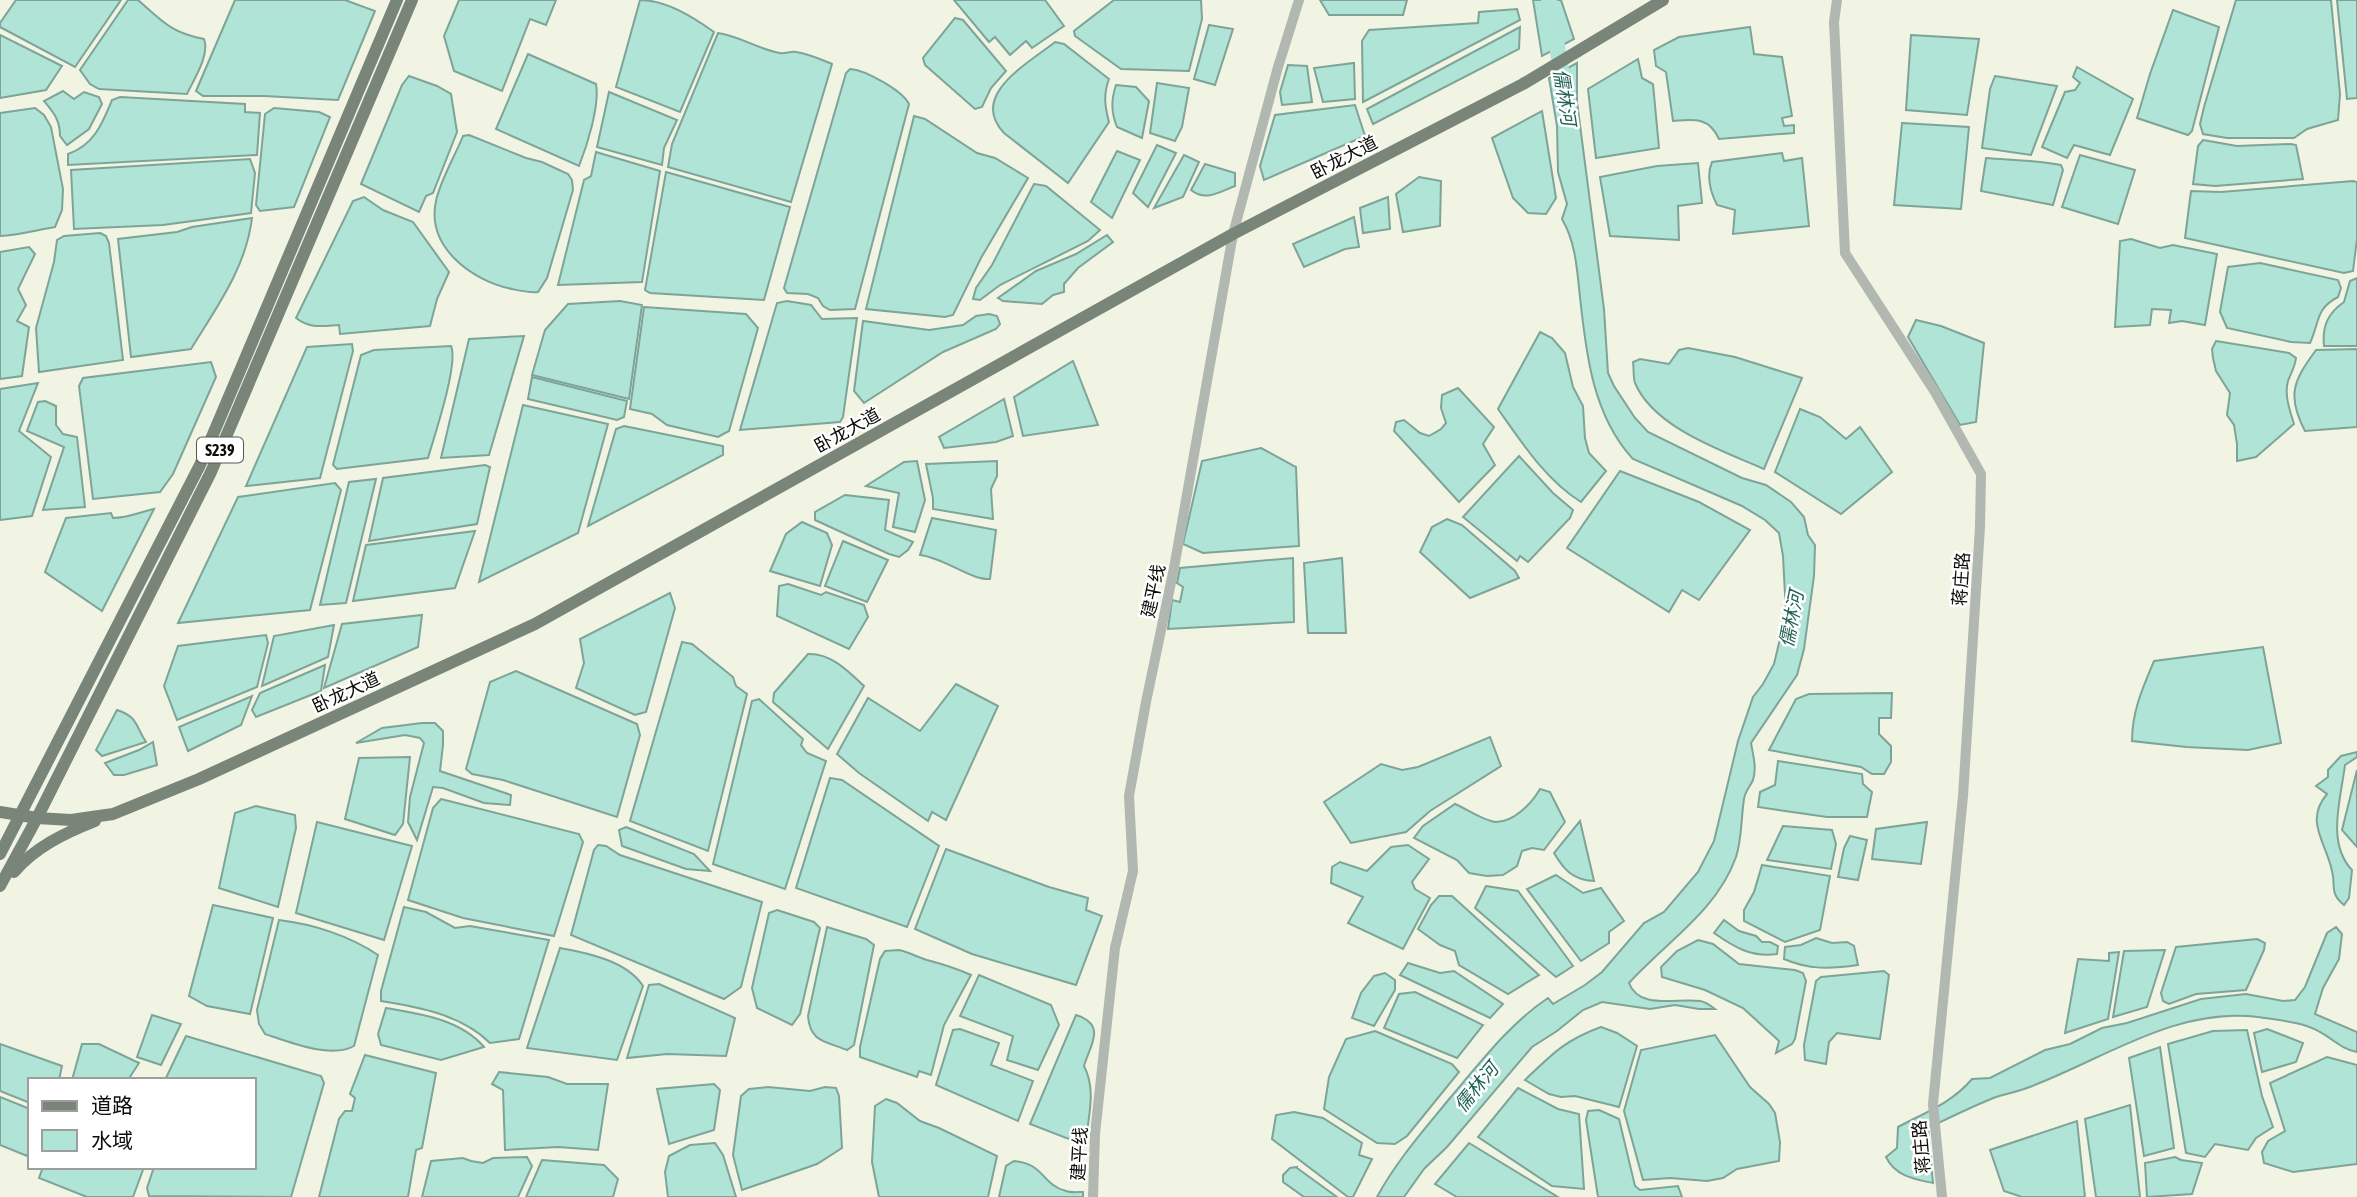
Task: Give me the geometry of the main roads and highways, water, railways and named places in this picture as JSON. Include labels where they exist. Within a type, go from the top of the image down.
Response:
[{"type":"main road","name":"S239","points":[[0,854],[200,465],[397,0]]},
{"type":"main road","name":"S239","points":[[0,887],[211,472],[412,0]]},
{"type":"main road","name":"卧龙大道","points":[[0,812],[71,820],[113,814],[211,773],[535,625],[1233,234],[1531,79],[1663,0]]},
{"type":"main road","points":[[0,887],[23,861],[54,839],[113,814]]},
{"type":"water","points":[[16,0],[121,0],[75,67],[0,27]]},
{"type":"water","points":[[128,0],[138,0],[175,30],[204,39],[203,59],[187,94],[99,89],[90,84],[80,70]]},
{"type":"water","points":[[235,0],[345,0],[375,11],[338,100],[203,96],[196,91]]},
{"type":"water","points":[[459,0],[556,0],[546,25],[530,19],[502,91],[454,71],[444,36]]},
{"type":"water","points":[[640,0],[669,6],[714,32],[680,112],[616,87]]},
{"type":"water","points":[[954,0],[1045,0],[1064,26],[1032,48],[1026,41],[1010,55],[995,37],[989,42]]},
{"type":"water","points":[[1114,0],[1201,0],[1202,19],[1189,71],[1121,69],[1075,36],[1074,31]]},
{"type":"water","points":[[1320,0],[1407,0],[1403,15],[1329,15]]},
{"type":"water","points":[[1533,0],[1561,0],[1574,39],[1542,56]]},
{"type":"water","points":[[2236,0],[2331,0],[2340,94],[2338,120],[2307,129],[2294,138],[2227,138],[2203,134],[2200,124],[2204,107]]},
{"type":"water","points":[[2337,0],[2357,0],[2357,98],[2347,99]]},
{"type":"water","points":[[1517,9],[1520,20],[1363,102],[1362,41],[1369,30],[1478,23],[1479,12]]},
{"type":"water","points":[[2173,10],[2219,27],[2192,131],[2188,135],[2137,118]]},
{"type":"water","points":[[955,18],[963,20],[1006,71],[991,88],[982,107],[975,109],[925,65],[923,58]]},
{"type":"water","points":[[1209,25],[1233,29],[1215,85],[1194,79]]},
{"type":"water","points":[[1520,27],[1519,49],[1373,124],[1367,109]]},
{"type":"water","points":[[1750,27],[1754,54],[1782,57],[1792,116],[1782,118],[1784,126],[1794,125],[1794,133],[1719,139],[1706,123],[1673,121],[1666,72],[1656,66],[1654,50],[1679,37]]},
{"type":"water","points":[[718,33],[772,51],[801,53],[832,64],[791,202],[668,167],[672,144]]},
{"type":"water","points":[[0,35],[62,66],[46,90],[0,98]]},
{"type":"water","points":[[1911,35],[1979,39],[1967,115],[1906,110]]},
{"type":"water","points":[[1055,42],[1064,44],[1109,79],[1105,101],[1109,122],[1068,183],[1004,133],[995,119],[993,106],[997,93],[1006,81]]},
{"type":"water","points":[[528,54],[596,84],[594,114],[579,166],[496,129]]},
{"type":"water","points":[[1638,59],[1642,78],[1653,84],[1659,148],[1596,158],[1588,89]]},
{"type":"water","points":[[1354,63],[1355,99],[1323,102],[1314,68]]},
{"type":"water","points":[[1577,63],[1577,102],[1604,309],[1608,373],[1635,418],[1648,432],[1742,478],[1766,485],[1791,502],[1804,517],[1808,535],[1815,545],[1814,576],[1804,649],[1797,675],[1751,743],[1754,775],[1745,796],[1738,850],[1727,876],[1704,910],[1629,983],[1641,997],[1650,1000],[1700,1001],[1715,1009],[1675,1005],[1650,1009],[1602,1002],[1583,1010],[1532,1047],[1447,1147],[1424,1169],[1404,1197],[1377,1197],[1411,1146],[1472,1071],[1508,1032],[1548,998],[1553,1004],[1602,972],[1644,923],[1664,912],[1698,872],[1714,841],[1738,741],[1753,697],[1774,664],[1786,614],[1779,533],[1765,520],[1742,506],[1633,459],[1619,442],[1600,404],[1585,340],[1575,257],[1562,219],[1567,204],[1558,172],[1557,126],[1549,78]]},
{"type":"water","points":[[1288,65],[1307,66],[1312,102],[1282,105],[1280,92]]},
{"type":"water","points":[[2077,67],[2133,99],[2110,155],[2074,145],[2067,158],[2042,147],[2065,92],[2075,90],[2080,83],[2073,77]]},
{"type":"water","points":[[850,69],[883,82],[909,104],[855,309],[830,310],[823,306],[818,298],[808,294],[787,293],[784,288],[846,73]]},
{"type":"water","points":[[409,76],[451,94],[457,132],[433,193],[426,196],[419,212],[361,184],[402,85]]},
{"type":"water","points":[[1995,76],[2057,86],[2031,155],[1982,148],[1990,89]]},
{"type":"water","points":[[1157,83],[1189,88],[1182,127],[1175,141],[1150,133]]},
{"type":"water","points":[[1116,85],[1136,87],[1149,101],[1142,138],[1117,127],[1112,106]]},
{"type":"water","points":[[63,91],[74,99],[84,92],[99,97],[102,104],[89,129],[67,145],[60,136],[56,117],[44,101]]},
{"type":"water","points":[[609,92],[677,120],[664,148],[662,165],[597,147]]},
{"type":"water","points":[[120,97],[245,104],[245,112],[260,113],[257,155],[68,165],[68,154],[91,139],[101,125],[112,100]]},
{"type":"water","points":[[1355,105],[1365,136],[1264,180],[1260,166],[1275,115]]},
{"type":"water","points":[[35,108],[44,115],[51,127],[63,189],[62,210],[55,227],[0,236],[0,113]]},
{"type":"water","points":[[274,108],[319,112],[330,117],[294,207],[260,211],[256,205],[265,114]]},
{"type":"water","points":[[1542,111],[1556,198],[1546,214],[1528,213],[1513,198],[1492,138]]},
{"type":"water","points":[[914,116],[925,119],[977,153],[995,158],[1028,178],[981,258],[953,315],[945,317],[866,309]]},
{"type":"water","points":[[1902,123],[1969,127],[1961,209],[1894,205]]},
{"type":"water","points":[[469,135],[542,162],[568,174],[572,180],[573,190],[547,278],[538,292],[497,285],[468,270],[445,247],[438,233],[435,218],[438,193],[463,136]]},
{"type":"water","points":[[2203,140],[2237,146],[2296,145],[2303,179],[2215,186],[2193,184],[2198,146]]},
{"type":"water","points":[[1157,145],[1176,153],[1148,207],[1133,193]]},
{"type":"water","points":[[1117,151],[1140,160],[1112,218],[1091,202]]},
{"type":"water","points":[[596,152],[660,171],[642,282],[558,285],[584,180],[591,176]]},
{"type":"water","points":[[1782,153],[1784,161],[1802,158],[1809,226],[1733,234],[1735,210],[1717,205],[1710,184],[1712,162]]},
{"type":"water","points":[[1184,155],[1199,162],[1183,197],[1154,208]]},
{"type":"water","points":[[2080,155],[2135,170],[2118,224],[2062,207]]},
{"type":"water","points":[[1986,158],[2061,165],[2063,170],[2053,205],[1981,191]]},
{"type":"water","points":[[250,159],[255,173],[251,213],[163,225],[74,229],[71,170]]},
{"type":"water","points":[[1698,163],[1702,203],[1678,206],[1679,240],[1610,236],[1600,177],[1657,166]]},
{"type":"water","points":[[1205,164],[1235,173],[1235,186],[1207,196],[1191,190]]},
{"type":"water","points":[[666,172],[790,207],[764,300],[650,293],[645,290]]},
{"type":"water","points":[[1419,177],[1441,181],[1440,226],[1403,232],[1396,194]]},
{"type":"water","points":[[2357,182],[2357,239],[2353,271],[2344,273],[2185,238],[2191,191],[2221,192]]},
{"type":"water","points":[[1034,184],[1046,186],[1100,230],[1088,241],[1000,285],[980,300],[973,299],[976,288],[992,265]]},
{"type":"water","points":[[364,197],[383,210],[413,222],[449,272],[437,299],[430,326],[340,334],[339,325],[312,325],[296,318],[353,201]]},
{"type":"water","points":[[1388,197],[1390,229],[1363,233],[1360,208]]},
{"type":"water","points":[[1354,217],[1359,247],[1345,249],[1304,267],[1293,244]]},
{"type":"water","points":[[252,218],[237,271],[191,349],[131,357],[118,239],[177,232],[192,227]]},
{"type":"water","points":[[100,233],[106,236],[109,243],[123,360],[39,372],[36,328],[54,262],[57,240],[64,236]]},
{"type":"water","points":[[1107,235],[1113,242],[1078,268],[1064,284],[1064,292],[1053,295],[1042,304],[1003,301],[998,298],[1036,271],[1076,254]]},
{"type":"water","points":[[2131,239],[2160,248],[2173,245],[2217,254],[2205,325],[2182,321],[2169,323],[2171,310],[2152,309],[2150,325],[2115,327],[2120,241]]},
{"type":"water","points":[[29,247],[35,254],[18,289],[26,305],[17,321],[29,327],[22,376],[0,379],[0,252]]},
{"type":"water","points":[[2260,263],[2338,280],[2341,288],[2338,297],[2325,306],[2310,343],[2291,342],[2227,328],[2220,312],[2228,267]]},
{"type":"water","points":[[2357,278],[2357,346],[2324,346],[2327,321],[2344,302],[2350,281]]},
{"type":"water","points":[[620,301],[642,305],[629,399],[532,375],[545,330],[568,304]]},
{"type":"water","points":[[787,301],[811,305],[822,319],[857,318],[843,417],[840,422],[740,430],[777,303]]},
{"type":"water","points":[[644,307],[746,314],[758,328],[729,431],[718,437],[667,425],[652,414],[630,409]]},
{"type":"water","points":[[976,316],[997,316],[1000,324],[996,329],[943,352],[864,403],[854,391],[863,321],[929,330],[963,325]]},
{"type":"water","points":[[1916,320],[1941,326],[1984,343],[1976,422],[1960,425],[1908,337]]},
{"type":"water","points":[[1540,332],[1552,338],[1565,353],[1573,387],[1583,406],[1589,453],[1606,471],[1581,502],[1546,472],[1498,409]]},
{"type":"water","points":[[524,336],[489,455],[441,458],[469,339]]},
{"type":"water","points":[[2216,341],[2289,353],[2296,358],[2287,392],[2294,424],[2256,457],[2237,461],[2234,425],[2227,415],[2230,393],[2216,371],[2213,358],[2212,349]]},
{"type":"water","points":[[352,344],[353,351],[320,478],[246,486],[307,347]]},
{"type":"water","points":[[451,346],[453,355],[449,383],[428,458],[337,469],[333,465],[361,355],[374,350]]},
{"type":"water","points":[[1688,348],[1735,357],[1802,378],[1764,469],[1691,436],[1657,413],[1644,399],[1635,383],[1633,362],[1640,359],[1669,364],[1679,350]]},
{"type":"water","points":[[2357,349],[2357,427],[2305,431],[2294,397],[2302,370],[2316,350]]},
{"type":"water","points":[[1073,361],[1098,425],[1023,436],[1014,397]]},
{"type":"water","points":[[211,362],[216,377],[173,474],[160,492],[93,499],[79,386],[83,378]]},
{"type":"water","points":[[532,377],[627,401],[624,417],[617,420],[528,399]]},
{"type":"water","points":[[38,383],[19,431],[51,457],[32,516],[0,520],[0,389]]},
{"type":"water","points":[[1458,388],[1494,427],[1483,444],[1495,465],[1459,502],[1394,431],[1396,422],[1404,420],[1420,433],[1429,436],[1441,429],[1446,423],[1441,408],[1442,395]]},
{"type":"water","points":[[1004,399],[1013,436],[996,442],[944,448],[939,437]]},
{"type":"water","points":[[45,401],[56,406],[56,425],[63,434],[77,437],[85,507],[43,510],[64,447],[27,431],[38,402]]},
{"type":"water","points":[[523,405],[608,424],[578,533],[479,582]]},
{"type":"water","points":[[1800,409],[1820,417],[1846,439],[1860,427],[1892,472],[1841,514],[1775,472]]},
{"type":"water","points":[[624,426],[723,446],[723,455],[588,526],[616,429]]},
{"type":"water","points":[[1261,448],[1296,467],[1299,546],[1203,553],[1183,544],[1202,461]]},
{"type":"water","points":[[1519,456],[1553,493],[1573,510],[1570,518],[1528,562],[1520,556],[1517,561],[1463,517]]},
{"type":"water","points":[[917,461],[925,500],[915,532],[893,527],[899,493],[866,486],[904,462]]},
{"type":"water","points":[[997,461],[997,476],[991,489],[993,519],[933,509],[926,464]]},
{"type":"water","points":[[485,465],[490,467],[477,524],[369,541],[383,478]]},
{"type":"water","points":[[1620,471],[1699,502],[1750,530],[1699,600],[1682,590],[1669,612],[1567,548]]},
{"type":"water","points":[[376,479],[346,603],[320,605],[349,482]]},
{"type":"water","points":[[335,483],[341,490],[310,610],[178,623],[238,497]]},
{"type":"water","points":[[845,495],[889,500],[885,530],[913,542],[908,550],[899,557],[889,554],[815,520],[815,512]]},
{"type":"water","points":[[154,509],[102,611],[45,572],[66,518],[111,513],[113,518],[118,518]]},
{"type":"water","points":[[932,518],[996,530],[990,579],[975,577],[939,560],[920,555]]},
{"type":"water","points":[[1447,519],[1462,525],[1515,571],[1519,578],[1470,598],[1420,552],[1432,527]]},
{"type":"water","points":[[802,522],[827,533],[832,545],[820,586],[770,571],[786,534]]},
{"type":"water","points":[[475,531],[455,588],[353,601],[366,545]]},
{"type":"water","points":[[843,541],[888,560],[867,602],[825,586]]},
{"type":"water","points":[[1293,558],[1294,622],[1168,629],[1172,600],[1180,602],[1183,587],[1177,583],[1180,568]]},
{"type":"water","points":[[1342,558],[1346,633],[1308,633],[1304,563]]},
{"type":"water","points":[[788,584],[821,595],[826,592],[864,605],[868,617],[849,649],[777,616],[779,586]]},
{"type":"water","points":[[670,593],[675,608],[646,712],[635,715],[576,688],[584,663],[580,639]]},
{"type":"water","points":[[422,615],[418,647],[324,688],[342,624]]},
{"type":"water","points":[[334,625],[328,657],[262,686],[274,636]]},
{"type":"water","points":[[266,635],[268,643],[257,687],[177,720],[164,686],[178,646]]},
{"type":"water","points":[[682,642],[692,644],[733,677],[736,686],[747,694],[708,851],[630,821]]},
{"type":"water","points":[[2263,647],[2281,743],[2248,750],[2132,741],[2136,709],[2154,661]]},
{"type":"water","points":[[808,654],[832,660],[864,686],[828,749],[773,702],[774,693]]},
{"type":"water","points":[[325,665],[321,691],[256,717],[252,710],[260,693]]},
{"type":"water","points":[[516,671],[637,724],[640,735],[617,817],[503,780],[472,774],[466,769],[490,682]]},
{"type":"water","points":[[956,684],[998,706],[946,820],[932,812],[928,821],[859,773],[837,754],[868,698],[920,731]]},
{"type":"water","points":[[1892,693],[1891,718],[1879,718],[1879,734],[1891,746],[1891,762],[1884,774],[1872,774],[1861,767],[1769,750],[1796,699],[1809,694]]},
{"type":"water","points":[[252,696],[241,725],[188,751],[179,727]]},
{"type":"water","points":[[759,699],[803,739],[801,745],[807,753],[826,761],[785,889],[713,864],[752,701]]},
{"type":"water","points":[[117,710],[133,719],[146,742],[102,756],[96,750]]},
{"type":"water","points":[[435,723],[443,731],[440,771],[511,795],[510,805],[484,803],[433,787],[417,840],[408,822],[410,797],[424,743],[420,738],[405,735],[356,743],[382,728]]},
{"type":"water","points":[[1490,737],[1501,766],[1430,811],[1406,832],[1351,843],[1324,802],[1381,764],[1402,770],[1418,767]]},
{"type":"water","points":[[153,742],[157,765],[124,775],[114,775],[105,763],[139,750]]},
{"type":"water","points":[[2357,752],[2357,757],[2345,765],[2337,820],[2339,847],[2352,870],[2349,898],[2344,905],[2335,893],[2332,871],[2317,823],[2320,804],[2327,794],[2316,786],[2328,777],[2328,770],[2341,756]]},
{"type":"water","points":[[410,757],[403,824],[395,835],[345,819],[359,758]]},
{"type":"water","points":[[1778,761],[1862,774],[1863,784],[1872,792],[1867,817],[1827,817],[1758,807],[1760,792],[1775,785]]},
{"type":"water","points":[[2357,770],[2357,847],[2342,830]]},
{"type":"water","points":[[830,778],[842,780],[939,846],[907,927],[796,888]]},
{"type":"water","points":[[1540,789],[1550,792],[1565,822],[1544,850],[1532,848],[1522,851],[1517,866],[1503,875],[1469,873],[1457,860],[1414,838],[1423,826],[1455,804],[1486,819],[1503,821],[1522,811]]},
{"type":"water","points":[[441,799],[579,834],[583,842],[554,936],[463,918],[408,900],[433,808]]},
{"type":"water","points":[[256,806],[295,815],[296,828],[278,907],[219,888],[235,813]]},
{"type":"water","points":[[1580,821],[1594,881],[1580,879],[1570,873],[1554,853]]},
{"type":"water","points":[[317,822],[412,846],[384,940],[296,913]]},
{"type":"water","points":[[1927,822],[1921,864],[1872,859],[1876,829]]},
{"type":"water","points":[[1783,826],[1832,830],[1836,844],[1831,869],[1767,860]]},
{"type":"water","points":[[626,827],[694,854],[710,871],[686,869],[622,846],[619,830]]},
{"type":"water","points":[[1850,836],[1867,840],[1858,880],[1838,877],[1844,848]]},
{"type":"water","points":[[598,845],[606,846],[620,855],[762,902],[741,987],[724,999],[571,935],[594,850]]},
{"type":"water","points":[[1408,845],[1429,859],[1412,882],[1415,889],[1430,898],[1403,949],[1348,923],[1363,897],[1331,883],[1332,867],[1340,862],[1367,871],[1391,847]]},
{"type":"water","points":[[946,849],[1049,887],[1088,898],[1086,910],[1102,916],[1076,985],[972,954],[915,929]]},
{"type":"water","points":[[1762,865],[1830,876],[1820,930],[1785,942],[1744,921],[1744,910],[1754,892]]},
{"type":"water","points":[[1556,875],[1583,893],[1601,888],[1624,921],[1609,932],[1609,943],[1581,961],[1527,889]]},
{"type":"water","points":[[1486,886],[1518,891],[1573,966],[1556,977],[1475,908]]},
{"type":"water","points":[[1439,896],[1452,896],[1539,975],[1508,994],[1459,965],[1455,951],[1440,945],[1418,929]]},
{"type":"water","points":[[213,905],[273,918],[250,1014],[207,1006],[189,996]]},
{"type":"water","points":[[404,907],[426,912],[455,928],[470,926],[549,940],[519,1039],[490,1043],[479,1033],[453,1019],[381,1001],[381,991]]},
{"type":"water","points":[[777,910],[814,922],[820,928],[800,1014],[792,1025],[757,1008],[752,988],[769,913]]},
{"type":"water","points":[[279,920],[331,932],[378,955],[354,1046],[334,1051],[310,1048],[265,1034],[259,1024],[257,1010]]},
{"type":"water","points":[[1724,920],[1739,931],[1778,946],[1777,954],[1751,953],[1721,938],[1714,933]]},
{"type":"water","points":[[827,927],[866,939],[874,945],[854,1045],[847,1050],[815,1036],[809,1025],[808,1016]]},
{"type":"water","points":[[2336,927],[2342,934],[2339,959],[2323,988],[2315,1014],[2357,1032],[2357,1052],[2313,1029],[2290,1022],[2229,1016],[2200,1019],[2144,1036],[2032,1086],[1987,1100],[1928,1128],[1933,1183],[1900,1173],[1886,1157],[1897,1148],[1898,1127],[1947,1101],[1972,1079],[1990,1078],[2045,1050],[2070,1044],[2102,1028],[2127,1023],[2201,999],[2246,994],[2283,1001],[2295,1000],[2305,987],[2327,933]]},
{"type":"water","points":[[1816,938],[1832,943],[1847,942],[1854,946],[1858,965],[1820,968],[1784,959],[1785,947],[1801,945]]},
{"type":"water","points":[[2257,939],[2265,943],[2264,950],[2246,990],[2196,994],[2169,1004],[2163,1001],[2161,993],[2176,947]]},
{"type":"water","points":[[1698,940],[1713,944],[1739,964],[1803,973],[1806,981],[1792,1044],[1776,1053],[1779,1041],[1743,1008],[1705,990],[1662,977],[1661,967],[1677,951]]},
{"type":"water","points":[[560,948],[617,964],[636,977],[643,986],[617,1060],[527,1048]]},
{"type":"water","points":[[899,950],[971,975],[944,1025],[931,1075],[919,1071],[917,1077],[860,1057],[880,959],[885,951]]},
{"type":"water","points":[[2165,950],[2147,1007],[2113,1017],[2124,951]]},
{"type":"water","points":[[2119,952],[2108,1019],[2065,1033],[2078,959],[2109,961],[2109,953]]},
{"type":"water","points":[[1408,963],[1440,973],[1454,971],[1503,1004],[1490,1018],[1400,975]]},
{"type":"water","points":[[1884,971],[1889,975],[1880,1039],[1837,1033],[1829,1042],[1826,1064],[1805,1060],[1804,1045],[1816,981],[1821,977]]},
{"type":"water","points":[[1385,973],[1395,980],[1395,990],[1374,1026],[1352,1018],[1361,993],[1374,976]]},
{"type":"water","points":[[979,975],[1051,1005],[1059,1025],[1038,1070],[1007,1060],[1013,1036],[960,1016]]},
{"type":"water","points":[[659,984],[735,1018],[726,1056],[667,1054],[627,1058],[649,985]]},
{"type":"water","points":[[1415,992],[1483,1025],[1457,1058],[1384,1028],[1399,994]]},
{"type":"water","points":[[386,1008],[439,1019],[463,1030],[484,1047],[441,1060],[381,1045],[378,1034]]},
{"type":"water","points":[[152,1015],[181,1024],[161,1065],[137,1057]]},
{"type":"water","points":[[1076,1015],[1086,1019],[1094,1031],[1084,1066],[1091,1093],[1089,1120],[1086,1139],[1079,1143],[1030,1124]]},
{"type":"water","points":[[1601,1027],[1617,1033],[1637,1046],[1619,1107],[1575,1096],[1549,1094],[1525,1080],[1560,1049]]},
{"type":"water","points":[[960,1029],[999,1043],[991,1065],[1033,1081],[1018,1121],[936,1085],[953,1030]]},
{"type":"water","points":[[2267,1029],[2303,1043],[2296,1062],[2262,1072],[2254,1033]]},
{"type":"water","points":[[2247,1030],[2262,1096],[2273,1127],[2256,1138],[2248,1150],[2215,1144],[2205,1157],[2186,1153],[2168,1044],[2213,1031]]},
{"type":"water","points":[[1375,1031],[1452,1064],[1459,1072],[1407,1136],[1395,1144],[1377,1143],[1324,1109],[1329,1077],[1346,1039]]},
{"type":"water","points":[[1715,1035],[1750,1087],[1775,1113],[1780,1142],[1779,1161],[1737,1169],[1723,1178],[1707,1181],[1670,1178],[1643,1180],[1624,1111],[1641,1050]]},
{"type":"water","points":[[186,1036],[321,1076],[324,1083],[291,1197],[149,1196],[147,1188],[153,1169],[256,1169],[256,1078],[166,1078]]},
{"type":"water","points":[[0,1044],[62,1066],[59,1078],[28,1078],[28,1102],[0,1091]]},
{"type":"water","points":[[82,1044],[99,1044],[139,1063],[129,1078],[73,1078]]},
{"type":"water","points":[[2160,1047],[2174,1148],[2144,1156],[2129,1058]]},
{"type":"water","points":[[365,1055],[436,1073],[422,1148],[416,1150],[408,1197],[319,1197],[339,1119],[345,1111],[352,1111],[355,1098],[350,1094]]},
{"type":"water","points":[[2327,1057],[2357,1065],[2357,1164],[2293,1172],[2264,1163],[2262,1152],[2268,1141],[2285,1131],[2270,1083]]},
{"type":"water","points":[[499,1072],[548,1077],[567,1084],[608,1084],[598,1150],[558,1147],[505,1150],[503,1090],[492,1084]]},
{"type":"water","points":[[714,1084],[720,1090],[714,1130],[669,1144],[657,1089]]},
{"type":"water","points":[[768,1087],[810,1091],[825,1087],[836,1088],[839,1096],[842,1148],[817,1164],[742,1190],[733,1155],[741,1096],[749,1089]]},
{"type":"water","points":[[1518,1088],[1558,1109],[1579,1114],[1584,1189],[1552,1186],[1478,1137]]},
{"type":"water","points":[[0,1097],[28,1108],[28,1154],[27,1156],[0,1145]]},
{"type":"water","points":[[886,1099],[897,1103],[920,1121],[997,1156],[988,1197],[879,1197],[872,1162],[875,1106]]},
{"type":"water","points":[[2130,1105],[2140,1197],[2096,1197],[2085,1119]]},
{"type":"water","points":[[1599,1110],[1619,1119],[1635,1186],[1640,1190],[1678,1186],[1682,1197],[1598,1197],[1586,1120],[1588,1111]]},
{"type":"water","points":[[1294,1112],[1323,1118],[1362,1143],[1359,1155],[1372,1159],[1353,1197],[1348,1197],[1272,1139],[1276,1115]]},
{"type":"water","points":[[2077,1121],[2085,1197],[2022,1197],[2004,1191],[1990,1150]]},
{"type":"water","points":[[715,1143],[723,1155],[736,1197],[668,1197],[665,1172],[669,1156],[690,1145]]},
{"type":"water","points":[[1469,1143],[1558,1197],[1457,1197],[1435,1184]]},
{"type":"water","points":[[527,1157],[532,1166],[518,1197],[422,1197],[431,1161],[463,1158],[483,1163],[493,1158]]},
{"type":"water","points":[[2175,1157],[2202,1163],[2192,1194],[2147,1197],[2145,1163]]},
{"type":"water","points":[[542,1160],[604,1165],[618,1179],[613,1197],[526,1197]]},
{"type":"water","points":[[1014,1161],[1031,1166],[1058,1188],[1083,1192],[1083,1197],[999,1197],[1006,1166]]},
{"type":"water","points":[[1297,1167],[1337,1197],[1304,1197],[1283,1182],[1283,1175],[1290,1168]]},
{"type":"water","points":[[42,1169],[143,1169],[133,1197],[87,1197],[39,1178]]},
{"type":"waterway","name":"儒林河","points":[[1549,0],[1565,92]]}]
